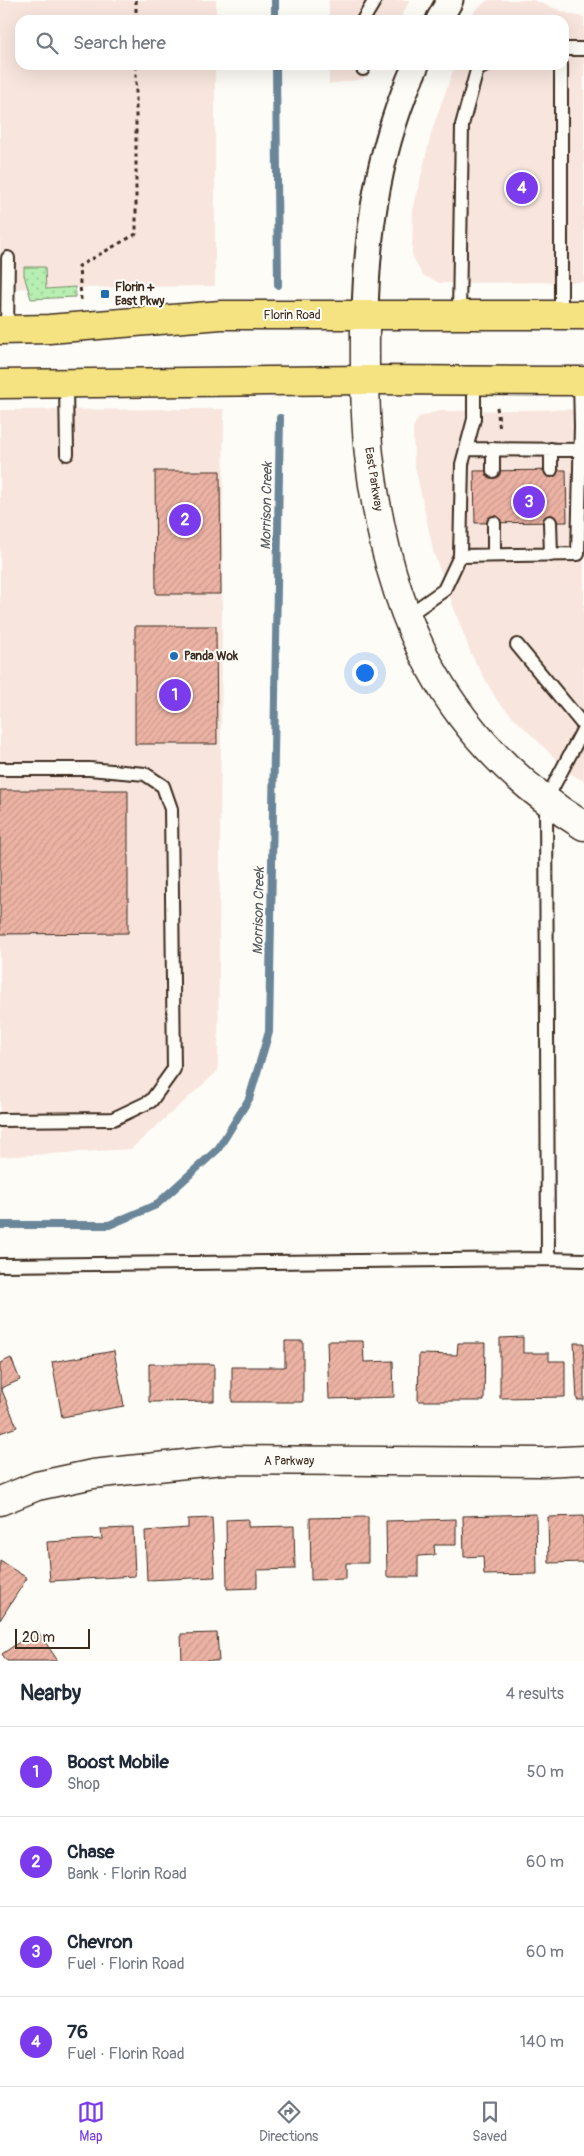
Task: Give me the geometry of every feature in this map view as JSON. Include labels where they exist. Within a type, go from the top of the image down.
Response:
[{"type":"main road","name":"Florin Road","points":[[4,330],[49,329],[221,315],[573,315]]},
{"type":"main road","points":[[0,384],[365,380],[582,381]]},
{"type":"street","points":[[441,15],[450,0]]},
{"type":"street","name":"East Parkway","points":[[414,70],[404,90],[386,146],[373,202],[366,260],[365,380],[369,455],[392,573],[407,616],[426,661],[458,714],[478,738],[516,776],[546,800],[584,826]]},
{"type":"street","name":"A Parkway","points":[[0,1501],[37,1486],[93,1474],[222,1460],[543,1462],[584,1460]]},
{"type":"lane","points":[[366,15],[375,0]]},
{"type":"lane","points":[[569,49],[584,49]]},
{"type":"lane","points":[[459,315],[462,126],[477,70]]},
{"type":"lane","points":[[561,70],[573,315]]},
{"type":"lane","points":[[4,330],[8,258]]},
{"type":"lane","points":[[407,616],[444,590],[460,556],[462,464],[474,418],[474,381]]},
{"type":"lane","points":[[460,556],[578,554],[582,450],[582,381]]},
{"type":"lane","points":[[66,384],[67,454]]},
{"type":"lane","points":[[466,449],[582,450]]},
{"type":"lane","points":[[493,449],[493,470]]},
{"type":"lane","points":[[551,449],[551,470]]},
{"type":"lane","points":[[550,522],[551,555]]},
{"type":"lane","points":[[494,523],[494,555]]},
{"type":"lane","points":[[517,645],[584,727],[546,800],[548,1259]]},
{"type":"lane","points":[[0,769],[98,770],[145,774],[163,786],[171,809],[174,1069],[151,1101],[113,1119],[0,1120]]},
{"type":"lane","points":[[0,1265],[584,1260]]},
{"type":"path","points":[[136,0],[136,15]]},
{"type":"path","points":[[81,302],[79,266],[136,234],[136,70]]},
{"type":"shaded area","points":[[0,0],[216,0],[216,15],[15,15],[15,70],[215,70],[215,286],[0,289]]},
{"type":"shaded area","points":[[329,0],[410,0],[402,15],[329,15]]},
{"type":"shaded area","points":[[488,0],[533,0],[569,14],[584,17],[584,282],[440,283],[422,275],[412,255],[413,210],[432,130],[453,70],[569,70],[569,15],[473,15],[475,10]]},
{"type":"shaded area","points":[[329,70],[368,70],[363,79],[329,84]]},
{"type":"shaded area","points":[[224,409],[218,1071],[131,1149],[0,1157],[0,410]]},
{"type":"shaded area","points":[[584,409],[584,781],[571,774],[498,702],[471,654],[434,554],[414,462],[413,427],[419,417],[439,411]]},
{"type":"green space","points":[[24,267],[45,267],[46,289],[75,287],[75,297],[31,299],[24,275]]},
{"type":"building","points":[[566,470],[567,522],[475,523],[474,471]]},
{"type":"building","points":[[155,471],[220,471],[221,594],[156,594]]},
{"type":"building","points":[[135,626],[216,626],[217,744],[135,744]]},
{"type":"building","points":[[0,790],[128,790],[128,933],[0,934]]},
{"type":"building","points":[[523,1337],[523,1353],[549,1353],[549,1361],[565,1361],[565,1397],[500,1398],[500,1338]]},
{"type":"building","points":[[285,1341],[303,1341],[303,1402],[232,1402],[232,1367],[285,1367]]},
{"type":"building","points":[[327,1341],[363,1341],[364,1362],[393,1361],[394,1397],[329,1399]]},
{"type":"building","points":[[458,1343],[485,1343],[484,1401],[418,1401],[419,1354],[457,1355]]},
{"type":"building","points":[[574,1343],[584,1343],[584,1400],[577,1400]]},
{"type":"building","points":[[114,1351],[124,1406],[62,1417],[52,1362]]},
{"type":"building","points":[[11,1358],[20,1380],[1,1388],[17,1427],[0,1433],[0,1363]]},
{"type":"building","points":[[149,1364],[214,1364],[214,1401],[149,1402]]},
{"type":"building","points":[[536,1514],[537,1574],[484,1575],[483,1556],[464,1557],[463,1516]]},
{"type":"building","points":[[584,1516],[584,1562],[549,1563],[548,1517]]},
{"type":"building","points":[[368,1517],[368,1563],[346,1563],[346,1579],[311,1580],[310,1518]]},
{"type":"building","points":[[212,1518],[215,1577],[147,1580],[145,1531],[188,1528],[188,1519]]},
{"type":"building","points":[[248,1519],[248,1527],[294,1526],[295,1569],[257,1570],[257,1588],[227,1589],[226,1520]]},
{"type":"building","points":[[456,1519],[456,1545],[434,1545],[435,1555],[418,1556],[418,1577],[387,1577],[386,1521]]},
{"type":"building","points":[[133,1528],[135,1576],[50,1581],[47,1542],[102,1539],[101,1529]]},
{"type":"building","points":[[0,1561],[27,1578],[0,1620]]},
{"type":"building","points":[[37,1630],[58,1661],[7,1661],[2,1654]]},
{"type":"building","points":[[217,1633],[219,1661],[182,1661],[181,1634]]},
{"type":"waterway","name":"Morrison Creek","points":[[275,0],[275,15]]},
{"type":"waterway","name":"Morrison Creek","points":[[276,70],[278,285]]},
{"type":"waterway","name":"Morrison Creek","points":[[0,1225],[109,1225],[156,1205],[218,1149],[249,1099],[269,1032],[280,418]]},
{"type":"place","name":"76","points":[[522,188]]},
{"type":"place","name":"Florin + East Pkwy","points":[[105,294]]},
{"type":"place","name":"Chevron","points":[[529,502]]},
{"type":"place","name":"Chase","points":[[185,520]]},
{"type":"place","name":"Panda Wok","points":[[174,656]]},
{"type":"place","name":"Boost Mobile","points":[[175,695]]}]
